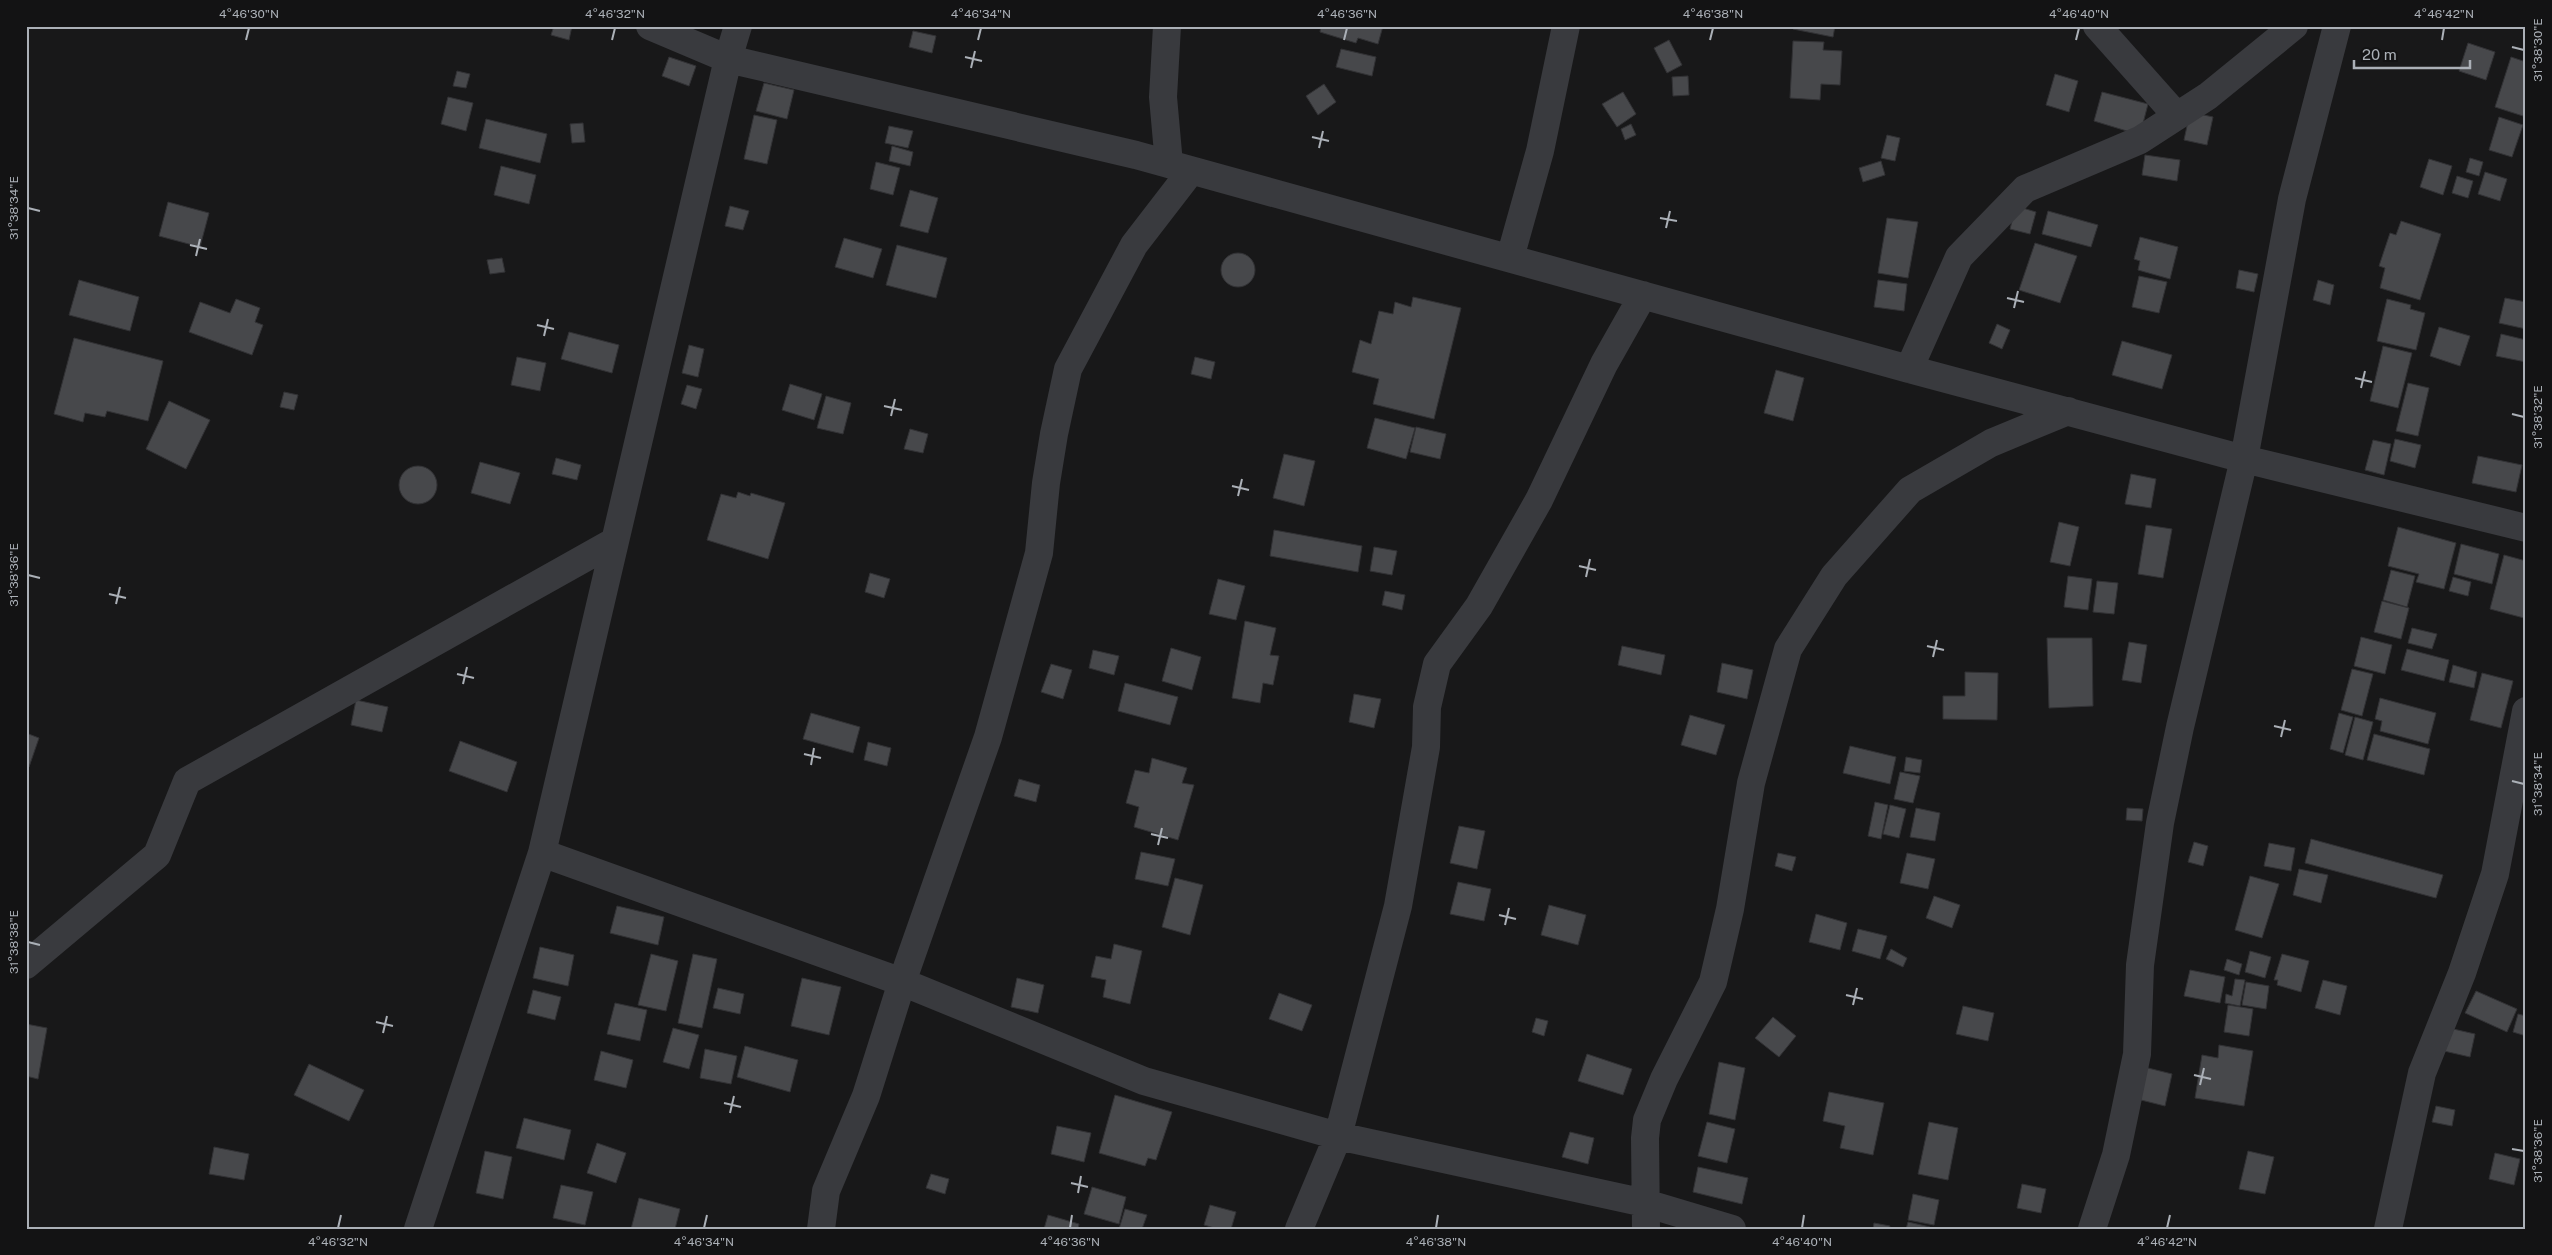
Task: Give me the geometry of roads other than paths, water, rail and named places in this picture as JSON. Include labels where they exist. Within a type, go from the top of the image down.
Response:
[{"type":"street","points":[[650,26],[728,58],[1180,167],[2068,412],[2244,459],[2526,528]]},
{"type":"street","points":[[418,1229],[542,853],[728,58],[738,26]]},
{"type":"street","points":[[821,1229],[826,1191],[866,1096],[902,982],[988,737],[1039,552],[1046,483],[1068,369],[1134,245],[1180,167],[1163,97],[1167,26]]},
{"type":"street","points":[[1510,258],[1540,151],[1566,26]]},
{"type":"street","points":[[2097,26],[2178,116]]},
{"type":"street","points":[[1909,369],[1959,257],[2025,189],[2140,140],[2208,96],[2294,26]]},
{"type":"street","points":[[2092,1229],[2116,1155],[2137,1054],[2140,965],[2160,823],[2180,727],[2244,459],[2292,200],[2337,26]]},
{"type":"street","points":[[1299,1229],[1338,1136],[1398,906],[1426,747],[1426,707],[1437,664],[1479,606],[1539,500],[1604,364],[1644,295]]},
{"type":"street","points":[[1646,1216],[1644,1138],[1647,1120],[1664,1079],[1713,982],[1730,909],[1751,783],[1788,649],[1834,576],[1910,490],[1991,443],[2068,412]]},
{"type":"street","points":[[26,965],[157,855],[187,781],[615,541]]},
{"type":"street","points":[[2388,1229],[2422,1072],[2462,973],[2494,874],[2526,711]]},
{"type":"street","points":[[542,853],[902,982],[1144,1082],[1338,1136],[1646,1216],[1732,1229]]}]
